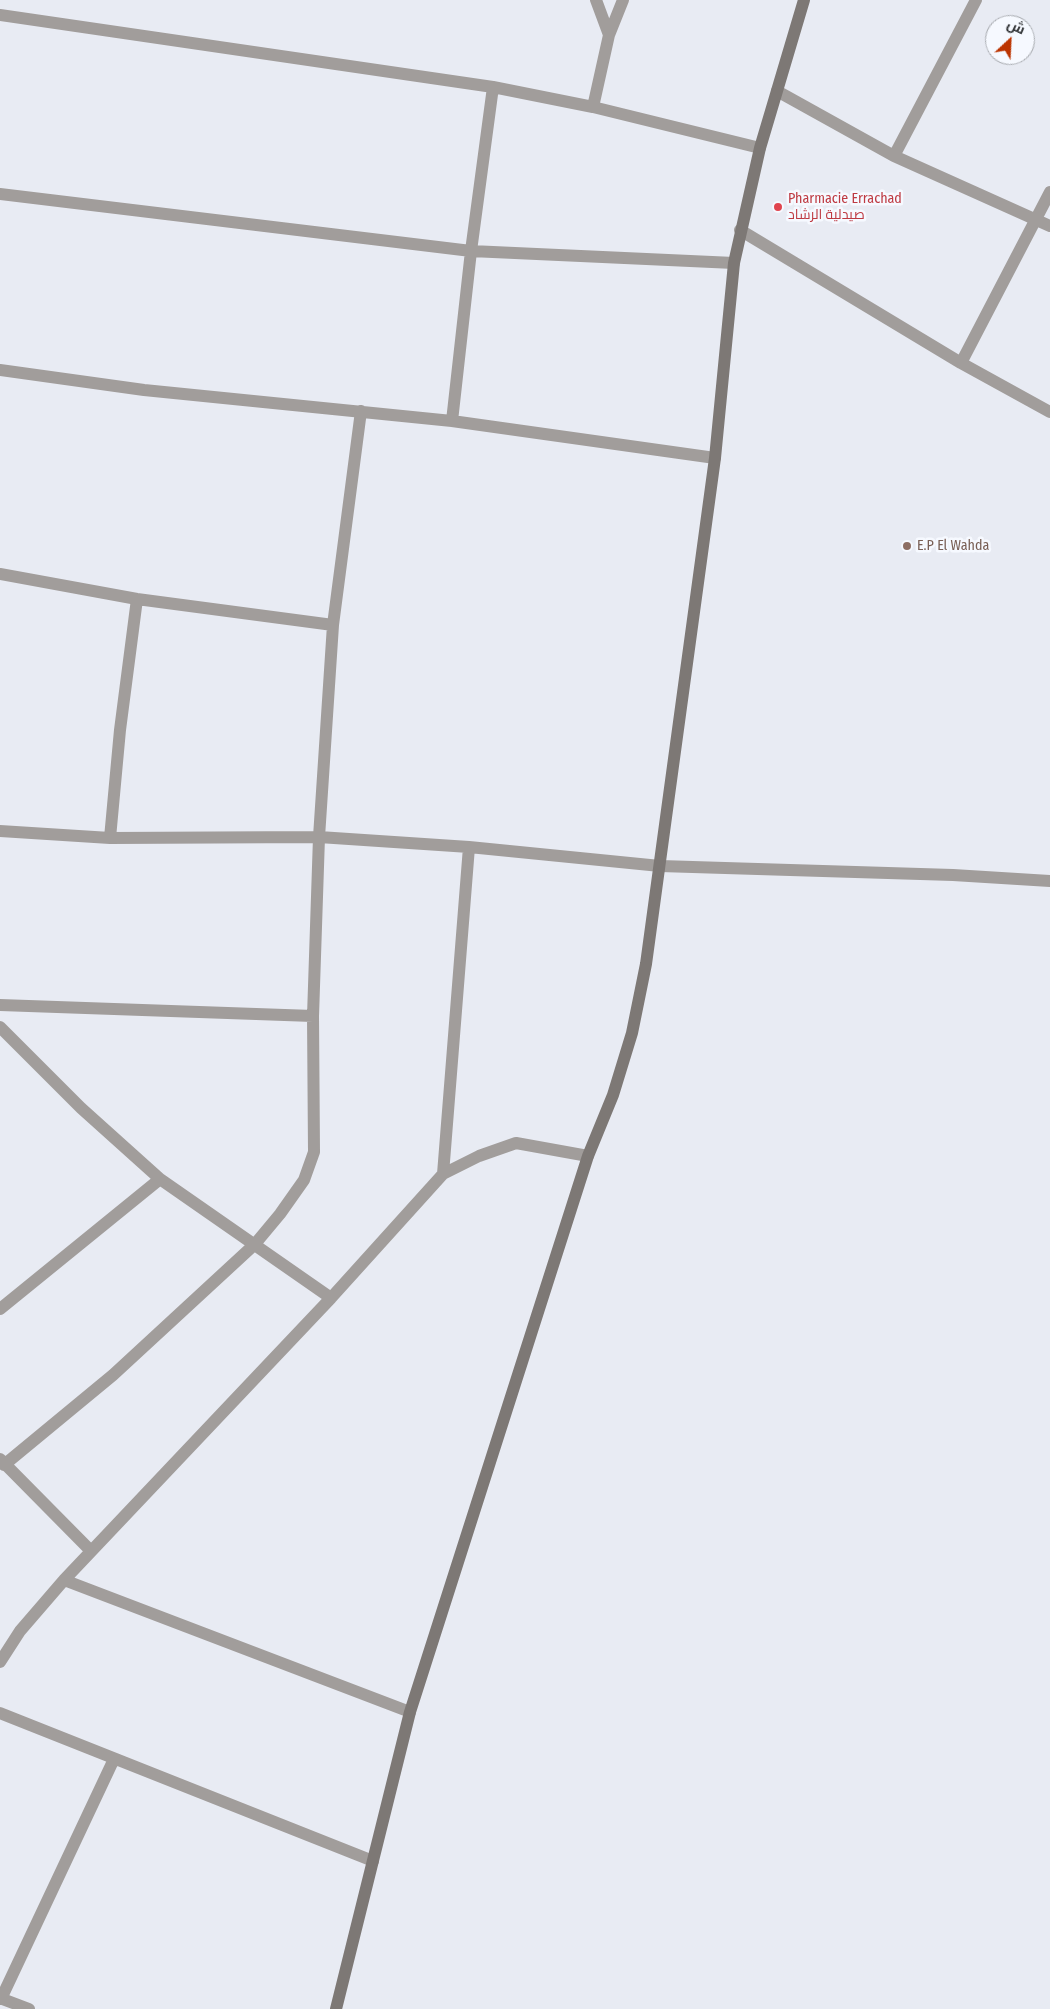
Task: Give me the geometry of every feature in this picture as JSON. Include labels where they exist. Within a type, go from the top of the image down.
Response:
[{"type":"main road","points":[[336,2009],[410,1712],[588,1156],[613,1095],[632,1034],[646,964],[715,458],[734,263],[760,148],[804,0]]},
{"type":"street","points":[[596,0],[609,34]]},
{"type":"street","points":[[593,107],[609,34],[623,0]]},
{"type":"street","points":[[894,156],[976,0]]},
{"type":"street","points":[[0,15],[493,87],[593,107],[760,148]]},
{"type":"street","points":[[452,422],[471,251],[493,87]]},
{"type":"street","points":[[777,91],[894,156],[1050,226]]},
{"type":"street","points":[[961,364],[1050,192]]},
{"type":"street","points":[[0,194],[471,251],[734,263]]},
{"type":"street","points":[[740,230],[961,364],[1050,412]]},
{"type":"street","points":[[0,370],[144,390],[361,411],[452,422],[715,458]]},
{"type":"street","points":[[91,1551],[2,1462],[113,1375],[255,1244],[280,1214],[304,1180],[314,1152],[313,1016],[320,837],[333,625],[361,411]]},
{"type":"street","points":[[0,574],[137,599],[333,625]]},
{"type":"street","points":[[110,838],[120,730],[137,599]]},
{"type":"street","points":[[0,831],[110,838],[320,837],[469,847],[660,866],[1050,881]]},
{"type":"street","points":[[444,1174],[469,847]]},
{"type":"street","points":[[0,1005],[313,1016]]},
{"type":"street","points":[[0,1027],[81,1108],[160,1180],[331,1298]]},
{"type":"street","points":[[0,1662],[20,1631],[64,1580],[331,1298],[444,1174],[479,1156],[516,1143],[588,1156]]},
{"type":"street","points":[[2,1303],[160,1180]]},
{"type":"street","points":[[64,1580],[410,1712]]},
{"type":"street","points":[[0,1713],[373,1861]]},
{"type":"street","points":[[29,2009],[0,1999],[114,1759]]},
{"type":"place","name":"Pharmacie Errachad صيدلية الرشاد","points":[[778,207]]},
{"type":"place","name":"E.P El Wahda","points":[[907,546]]}]
